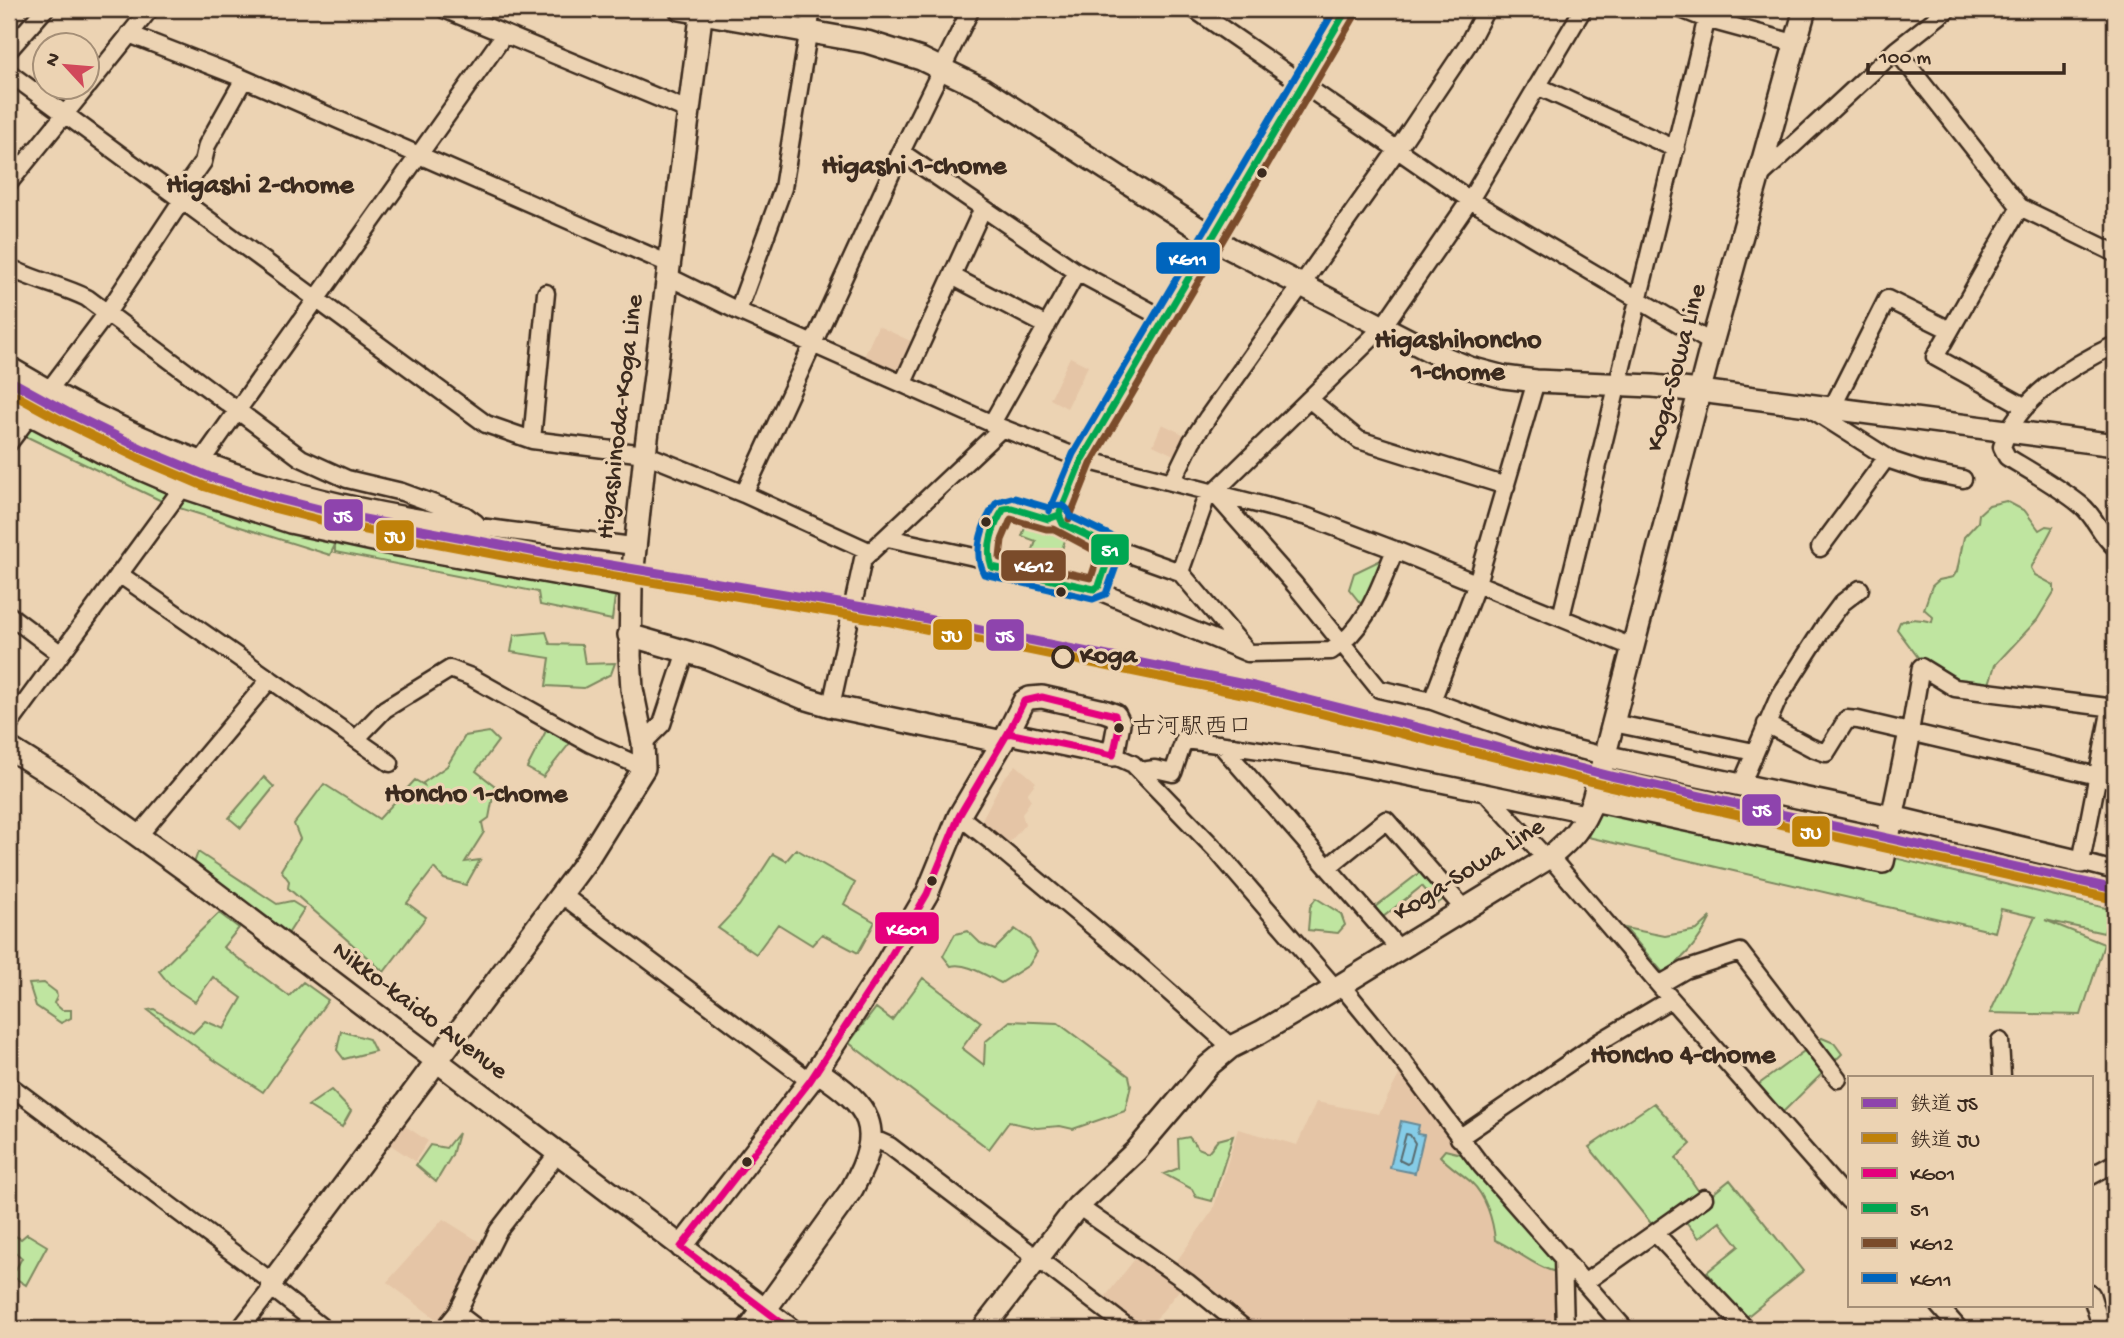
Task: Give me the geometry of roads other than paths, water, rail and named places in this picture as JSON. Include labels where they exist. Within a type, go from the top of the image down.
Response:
[{"type":"street","points":[[9,50],[45,9]]},
{"type":"street","points":[[102,68],[150,9]]},
{"type":"street","points":[[444,9],[690,111]]},
{"type":"street","points":[[738,311],[783,188],[813,9]]},
{"type":"street","points":[[744,494],[901,152],[971,9]]},
{"type":"street","points":[[1194,9],[1214,15],[1303,86],[1470,200],[1712,343]]},
{"type":"street","points":[[1172,482],[1197,433],[1396,150],[1468,44],[1486,9]]},
{"type":"street","points":[[1180,572],[1205,501],[1382,328],[1470,200],[1583,9]]},
{"type":"street","points":[[1681,9],[1708,14],[1794,43]]},
{"type":"street","name":"Koga-Sowa Line","points":[[983,1329],[1078,1206],[1136,1151],[1208,1066],[1231,1047],[1338,987],[1548,858],[1574,836],[1591,807],[1712,343],[1805,9]]},
{"type":"street","points":[[1758,177],[1895,50],[1948,9]]},
{"type":"street","points":[[694,10],[896,50],[943,68],[1005,103],[1211,238],[1382,328],[1470,368],[1504,377],[1536,381],[1700,391],[2115,445]]},
{"type":"street","name":"Higashinoda-Koga Line","points":[[644,768],[643,743],[632,689],[629,635],[631,587],[645,454],[690,111],[694,10]]},
{"type":"street","points":[[1248,653],[1180,572],[1110,547],[1063,524],[1059,514],[1082,459],[1163,318],[1303,86],[1340,13]]},
{"type":"street","points":[[1561,617],[1708,14]]},
{"type":"street","points":[[129,34],[244,79],[418,156],[668,270],[738,311],[997,425],[1082,459],[1308,517],[1632,647]]},
{"type":"street","points":[[9,724],[202,461],[504,35]]},
{"type":"street","points":[[1895,50],[2020,207],[2115,253]]},
{"type":"street","points":[[9,73],[486,424],[532,440],[645,454],[744,494],[871,552]]},
{"type":"street","points":[[9,443],[107,313],[202,162],[207,145],[244,79]]},
{"type":"street","points":[[1537,86],[1676,149]]},
{"type":"street","points":[[9,183],[75,102]]},
{"type":"street","points":[[901,152],[1077,272],[1163,318]]},
{"type":"street","points":[[2020,207],[1935,357],[2024,407]]},
{"type":"street","points":[[903,383],[983,208]]},
{"type":"street","points":[[9,267],[75,292],[238,409],[301,458],[347,479],[402,492],[465,515],[480,527]]},
{"type":"street","points":[[831,706],[863,559],[888,538],[997,425],[1077,272]]},
{"type":"street","points":[[952,276],[1047,326]]},
{"type":"street","points":[[532,440],[547,293]]},
{"type":"street","points":[[1832,408],[1887,299],[1950,330]]},
{"type":"street","points":[[2115,345],[2068,370],[2024,407],[2007,432],[2002,447],[2007,457],[2082,506],[2093,517],[2104,538],[2115,547]]},
{"type":"street","points":[[9,365],[117,424],[202,461],[271,484],[352,505],[480,527],[634,546]]},
{"type":"street","points":[[1432,701],[1477,583],[1536,381]]},
{"type":"street","points":[[1309,399],[1359,440],[1506,486]]},
{"type":"street","points":[[9,403],[29,416],[102,452],[183,487],[290,522],[387,543],[631,587]]},
{"type":"street","points":[[1803,404],[1906,466],[1963,479]]},
{"type":"street","points":[[1820,548],[1887,457]]},
{"type":"street","points":[[1214,492],[1295,585],[1379,689],[1432,701],[1536,739],[1604,756],[1892,817],[2115,871]]},
{"type":"street","points":[[988,560],[999,516],[1004,509],[1012,508],[1052,519],[1059,514]]},
{"type":"street","points":[[888,538],[988,560],[995,568],[1094,589],[1248,653],[1331,651],[1342,644],[1367,615],[1395,550]]},
{"type":"street","points":[[1094,589],[1099,586],[1110,547]]},
{"type":"street","points":[[119,575],[390,764]]},
{"type":"street","points":[[1741,785],[1778,699],[1824,627],[1842,603],[1860,589]]},
{"type":"street","points":[[9,615],[61,654]]},
{"type":"street","points":[[629,635],[709,657],[804,698],[831,706],[1124,758],[1141,771],[1217,851],[1399,1056],[1459,1138],[1625,1329]]},
{"type":"street","points":[[643,743],[662,724],[686,651]]},
{"type":"street","points":[[1141,771],[1155,769],[1173,773],[1184,740],[1220,744],[1486,793],[1591,807],[1883,862],[1921,667],[1955,688],[2113,708],[2107,778],[2081,862]]},
{"type":"street","points":[[240,1329],[586,861],[644,768],[591,744],[471,677],[450,669],[385,709],[356,739]]},
{"type":"street","points":[[139,835],[270,678]]},
{"type":"street","points":[[681,1247],[813,1076],[883,969],[918,911],[937,873],[959,817],[1024,701],[1042,697],[1104,710],[1115,715],[1119,728],[1113,755]]},
{"type":"street","points":[[1766,724],[1826,753],[1847,719],[2107,778]]},
{"type":"street","points":[[1613,723],[1754,752]]},
{"type":"street","points":[[1220,744],[1399,949]]},
{"type":"street","name":"Nikko-kaido Avenue","points":[[9,748],[139,835],[438,1061],[681,1247],[758,1320],[790,1329]]},
{"type":"street","points":[[1486,793],[1548,858],[1848,1200]]},
{"type":"street","points":[[959,817],[1176,996],[1231,1047]]},
{"type":"street","points":[[1328,867],[1386,820],[1464,909]]},
{"type":"street","points":[[561,894],[813,1076],[856,1100],[868,1121],[871,1141],[861,1173],[758,1320]]},
{"type":"street","points":[[1659,985],[1685,970],[1741,952],[1838,1079]]},
{"type":"street","points":[[1459,1138],[1601,1041],[1671,999]]},
{"type":"street","points":[[2000,1041],[2002,1076]]},
{"type":"street","points":[[9,1085],[272,1285],[324,1329]]},
{"type":"street","points":[[871,1141],[890,1146],[1130,1329]]},
{"type":"street","points":[[444,1329],[457,1313],[498,1231],[558,1153]]},
{"type":"street","points":[[2092,1175],[2115,1163]]},
{"type":"street","points":[[1584,1283],[1704,1198]]},
{"type":"street","points":[[1078,1206],[1187,1282],[1239,1327]]},
{"type":"street","points":[[1655,1233],[1746,1329]]},
{"type":"street","points":[[1563,1257],[1565,1329]]},
{"type":"street","points":[[2092,1297],[2102,1329]]},
{"type":"street","points":[[1939,1306],[1959,1329]]},
{"type":"street","points":[[457,1313],[478,1329]]},
{"type":"water","points":[[1401,1121],[1419,1125],[1417,1134],[1424,1135],[1415,1173],[1390,1168]]},
{"type":"rail line","name":"JS","points":[[9,380],[143,449],[210,477],[343,515],[563,557],[893,612],[1254,686],[1611,776],[2115,889]]},
{"type":"rail line","name":"JU","points":[[9,392],[138,458],[206,487],[340,525],[561,567],[891,622],[1252,696],[1609,786],[2113,899]]},
{"type":"place","name":"Koga","points":[[1063,657]]},
{"type":"place","name":"古河駅西口","points":[[1119,728]]},
{"type":"district","name":"Higashi 1-chome","points":[[914,167]]},
{"type":"district","name":"Higashi 2-chome","points":[[260,186]]},
{"type":"district","name":"Higashihoncho 1-chome","points":[[1458,357]]},
{"type":"district","name":"Honcho 1-chome","points":[[476,795]]},
{"type":"district","name":"Honcho 4-chome","points":[[1683,1056]]}]
